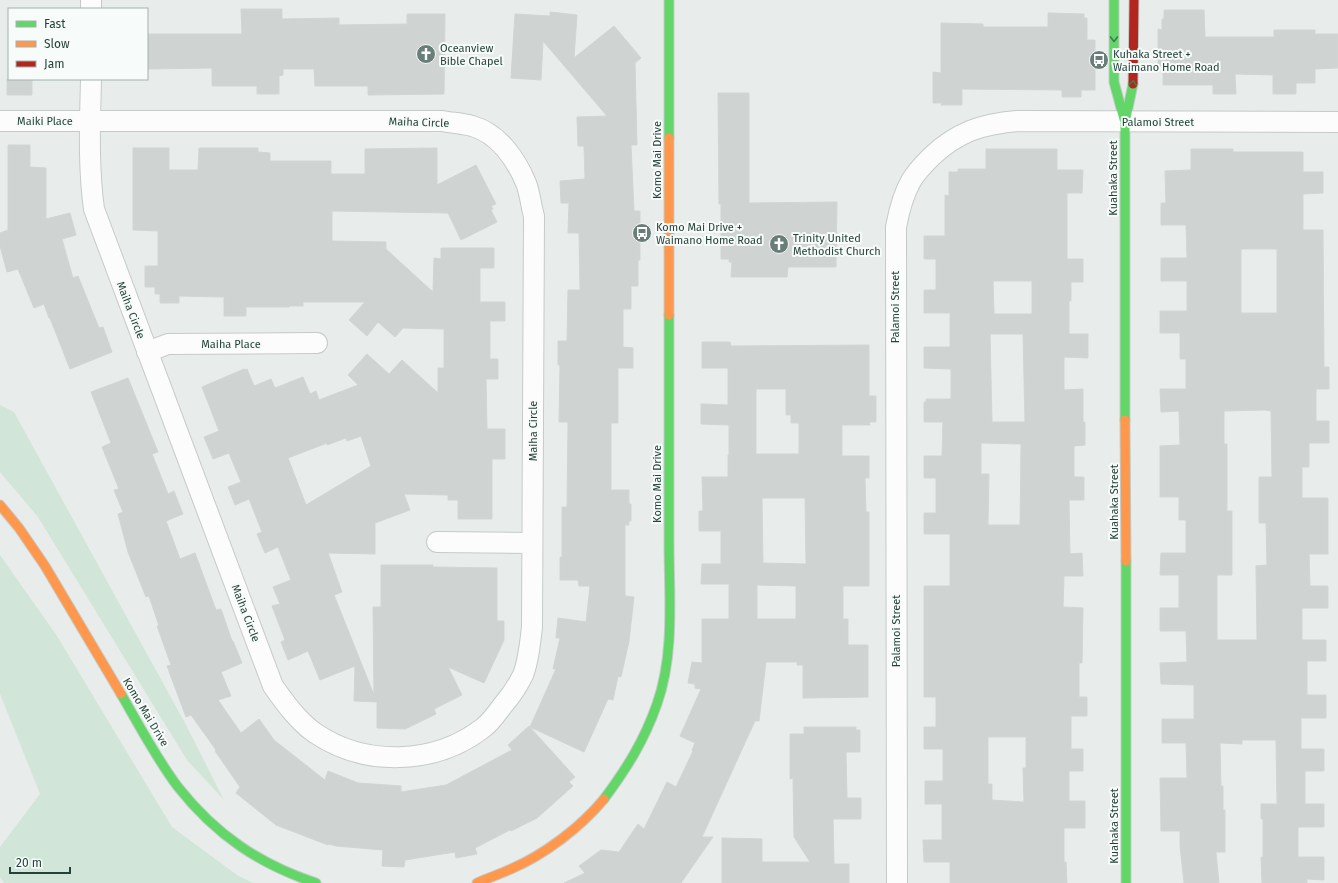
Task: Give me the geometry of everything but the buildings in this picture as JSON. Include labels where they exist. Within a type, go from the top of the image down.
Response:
[{"type":"main road","name":"Komo Mai Drive","points":[[477,883],[515,869],[540,855],[564,838],[603,801],[619,780],[641,743],[659,697],[666,666],[669,633],[669,0]]},
{"type":"main road","name":"Kuahaka Street","points":[[1114,0],[1114,82],[1125,122]]},
{"type":"main road","name":"Kuahaka Street","points":[[1126,883],[1125,122],[1134,82],[1134,0]]},
{"type":"main road","name":"Komo Mai Drive","points":[[0,505],[40,557],[164,766],[189,800],[209,821],[238,845],[263,861],[286,872],[316,883]]},
{"type":"street","name":"Maiha Circle","points":[[90,121],[442,121],[473,126],[489,133],[504,147],[516,163],[526,184],[534,216],[532,627],[523,675],[509,698],[483,728],[450,747],[415,756],[386,758],[363,754],[339,746],[315,733],[300,720],[273,686],[94,210],[91,183],[90,121],[91,80]]},
{"type":"street","name":"Maiki Place","points":[[0,121],[90,121]]},
{"type":"street","name":"Palamoi Street","points":[[897,883],[896,227],[900,207],[912,180],[925,163],[942,146],[962,134],[978,127],[997,123],[1017,121],[1338,122]]},
{"type":"street","name":"Maiha Place","points":[[147,352],[168,344],[317,343]]},
{"type":"street","points":[[437,542],[532,543]]},
{"type":"green space","points":[[0,405],[14,412],[185,723],[224,800],[187,760],[38,517],[0,472]]},
{"type":"green space","points":[[0,555],[57,636],[172,827],[237,875],[253,883],[4,883],[0,877],[0,847],[40,794],[0,694]]},
{"type":"traffic: fast","points":[[669,0],[669,138]]},
{"type":"traffic: fast","points":[[1114,0],[1114,82],[1124,119]]},
{"type":"traffic: fast","points":[[1125,420],[1125,122],[1133,84]]},
{"type":"traffic: fast","points":[[604,799],[641,742],[652,717],[663,685],[669,645],[669,315]]},
{"type":"traffic: fast","points":[[1126,561],[1126,883]]},
{"type":"traffic: fast","points":[[121,694],[162,765],[178,787],[208,820],[240,846],[257,857],[276,867],[316,883]]},
{"type":"traffic: slow","points":[[669,138],[669,315]]},
{"type":"traffic: slow","points":[[1125,420],[1126,561]]},
{"type":"traffic: slow","points":[[0,505],[19,528],[45,566],[121,694]]},
{"type":"traffic: slow","points":[[477,883],[524,863],[549,848],[573,830],[604,799]]},
{"type":"traffic: jam","points":[[1133,84],[1134,0]]},
{"type":"place","name":"Oceanview Bible Chapel","points":[[426,54]]},
{"type":"place","name":"Kuhaka Street + Waimano Home Road","points":[[1099,60]]},
{"type":"place","name":"Komo Mai Drive + Waimano Home Road","points":[[642,233]]},
{"type":"place","name":"Trinity United Methodist Church","points":[[779,244]]}]
